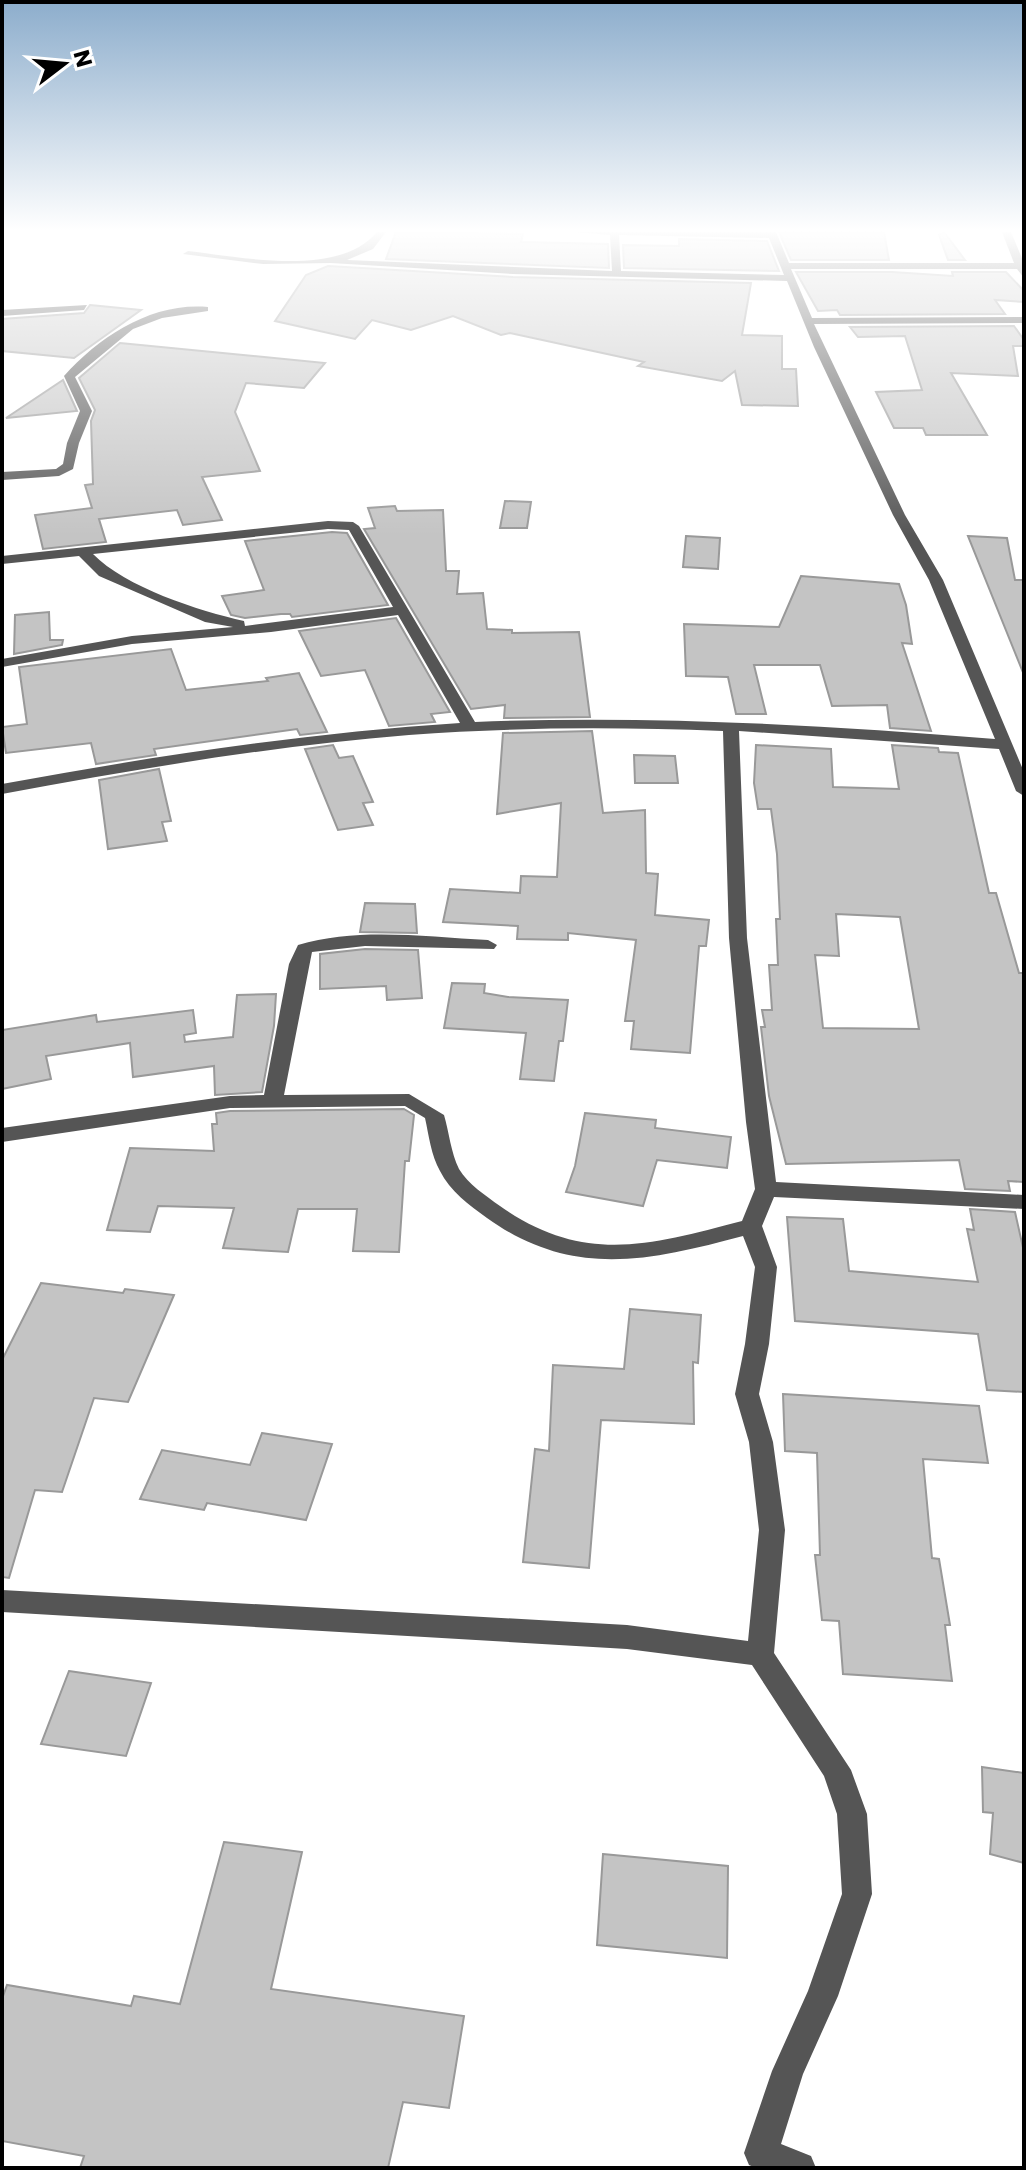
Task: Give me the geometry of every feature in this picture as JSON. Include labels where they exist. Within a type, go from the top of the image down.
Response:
[{"type":"street","points":[[2,476],[59,472],[69,466],[73,443],[86,411],[69,376],[117,333]]},
{"type":"street","points":[[814,333],[899,515],[936,580],[1024,791]]},
{"type":"street","points":[[2,560],[345,524],[353,526],[470,727]]},
{"type":"street","points":[[82,551],[104,573],[210,619],[271,628]]},
{"type":"street","points":[[2,663],[132,640],[271,628],[404,610]]},
{"type":"street","points":[[2,789],[109,769],[321,738],[470,727],[731,726],[1006,745]]},
{"type":"street","points":[[731,726],[738,938],[756,1122],[766,1189],[751,1226],[766,1267],[757,1344],[747,1394],[761,1442],[772,1530],[760,1655],[837,1770],[852,1814],[857,1894],[822,1996],[788,2071],[759,2161],[799,2168]]},
{"type":"street","points":[[273,1099],[298,964],[304,949],[348,942],[488,945]]},
{"type":"street","points":[[2,1135],[79,1126],[180,1106],[273,1099],[409,1100],[434,1115],[449,1169],[460,1185],[501,1219],[544,1243],[566,1251],[592,1255],[671,1247],[751,1226]]},
{"type":"street","points":[[766,1189],[1024,1202]]},
{"type":"street","points":[[2,1601],[131,1606],[438,1628],[627,1637],[712,1646],[760,1655]]},
{"type":"building","points":[[2,333],[109,333],[74,358],[2,351]]},
{"type":"building","points":[[330,333],[360,333],[355,339]]},
{"type":"building","points":[[511,333],[782,336],[782,369],[796,369],[798,406],[742,405],[735,371],[722,381],[638,366],[644,362]]},
{"type":"building","points":[[855,333],[1019,333],[1024,346],[1013,346],[1018,376],[951,373],[987,435],[926,435],[923,428],[894,428],[876,392],[922,390],[905,336],[858,337]]},
{"type":"building","points":[[120,343],[325,363],[304,388],[246,383],[235,412],[260,471],[202,477],[222,520],[183,525],[177,510],[99,519],[106,542],[43,549],[35,515],[92,508],[85,485],[93,484],[91,421],[95,410],[79,378]]},
{"type":"building","points":[[63,380],[77,411],[6,418]]},
{"type":"building","points":[[505,501],[531,502],[527,528],[500,528]]},
{"type":"building","points":[[395,506],[397,511],[443,510],[446,571],[459,571],[457,594],[483,593],[487,629],[512,630],[512,633],[579,632],[590,717],[504,718],[505,705],[471,709],[364,529],[375,528],[368,508]]},
{"type":"building","points":[[347,533],[388,605],[292,617],[290,614],[245,618],[231,615],[222,596],[264,590],[245,541]]},
{"type":"building","points":[[686,536],[720,538],[718,569],[683,567]]},
{"type":"building","points":[[968,536],[1007,538],[1015,580],[1024,580],[1024,675]]},
{"type":"building","points":[[801,576],[899,584],[912,644],[902,643],[931,731],[890,728],[887,705],[832,706],[820,665],[754,665],[766,714],[736,714],[728,677],[686,676],[684,624],[779,627]]},
{"type":"building","points":[[49,612],[50,640],[63,640],[62,645],[14,654],[15,615]]},
{"type":"building","points":[[396,618],[450,712],[431,714],[435,722],[389,726],[365,670],[321,676],[299,631]]},
{"type":"building","points":[[171,649],[186,690],[268,681],[266,678],[299,673],[327,732],[300,735],[297,729],[154,749],[156,755],[96,764],[91,743],[6,753],[2,727],[27,724],[19,667]]},
{"type":"building","points":[[592,731],[603,813],[645,810],[646,873],[658,874],[655,915],[709,920],[706,946],[699,946],[690,1053],[631,1049],[634,1021],[625,1021],[636,940],[568,933],[568,940],[517,939],[518,926],[443,922],[450,889],[520,893],[521,876],[557,877],[561,803],[497,814],[503,733]]},
{"type":"building","points":[[333,745],[339,758],[353,756],[373,802],[363,803],[373,825],[338,830],[305,749]]},
{"type":"building","points":[[756,745],[831,749],[833,787],[899,789],[892,745],[938,748],[939,752],[958,753],[989,893],[996,893],[1019,973],[1024,973],[1024,1182],[1008,1181],[1010,1191],[965,1189],[959,1160],[786,1164],[769,1096],[761,1027],[765,1027],[762,1010],[772,1010],[769,965],[778,965],[776,919],[780,919],[777,854],[771,809],[758,809],[754,783]],"holes":[[[836,914],[900,917],[919,1029],[823,1028],[815,955],[839,956]]]},
{"type":"building","points":[[634,755],[675,756],[678,783],[635,783]]},
{"type":"building","points":[[159,769],[171,821],[162,822],[167,841],[108,849],[99,780]]},
{"type":"building","points":[[365,903],[415,904],[417,933],[360,932]]},
{"type":"building","points":[[365,949],[418,950],[422,998],[387,1000],[386,986],[320,989],[320,954]]},
{"type":"building","points":[[452,983],[485,984],[484,993],[508,997],[568,1000],[554,1081],[520,1079],[526,1033],[444,1028]]},
{"type":"building","points":[[276,994],[274,1026],[262,1092],[215,1095],[214,1066],[133,1077],[130,1043],[46,1056],[51,1079],[2,1089],[2,1030],[96,1015],[97,1022],[193,1010],[196,1033],[184,1035],[185,1042],[233,1037],[237,995]]},
{"type":"building","points":[[404,1109],[414,1115],[409,1161],[405,1161],[399,1252],[353,1251],[357,1209],[298,1209],[288,1252],[223,1248],[234,1208],[158,1206],[150,1232],[107,1230],[130,1148],[214,1151],[212,1124],[217,1124],[216,1113],[230,1111]]},
{"type":"building","points":[[585,1113],[656,1120],[655,1128],[731,1137],[727,1168],[657,1160],[643,1206],[566,1192],[575,1166]]},
{"type":"building","points":[[970,1209],[1015,1212],[1024,1252],[1024,1392],[987,1390],[978,1334],[795,1321],[787,1217],[843,1219],[849,1271],[978,1282],[967,1229],[974,1230]]},
{"type":"building","points":[[41,1283],[123,1293],[125,1289],[174,1295],[128,1402],[94,1398],[62,1492],[35,1490],[9,1578],[2,1577],[2,1360]]},
{"type":"building","points":[[630,1309],[701,1315],[698,1363],[693,1362],[694,1424],[601,1420],[589,1568],[523,1562],[535,1449],[549,1451],[553,1365],[624,1369]]},
{"type":"building","points":[[783,1394],[979,1406],[988,1463],[923,1459],[932,1558],[939,1559],[950,1625],[945,1625],[952,1681],[843,1674],[839,1621],[822,1620],[815,1555],[820,1555],[817,1453],[785,1451]]},
{"type":"building","points":[[262,1433],[332,1444],[306,1520],[207,1503],[204,1510],[140,1499],[162,1450],[250,1465]]},
{"type":"building","points":[[69,1671],[151,1683],[126,1756],[41,1744]]},
{"type":"building","points":[[982,1767],[1024,1773],[1024,1863],[990,1854],[993,1813],[983,1812]]},
{"type":"building","points":[[224,1842],[302,1852],[271,1989],[464,2016],[449,2108],[403,2102],[388,2168],[80,2168],[84,2156],[2,2141],[2,1999],[7,1985],[131,2006],[134,1996],[180,2004]]},
{"type":"building","points":[[603,1854],[728,1866],[727,1958],[597,1945]]}]
